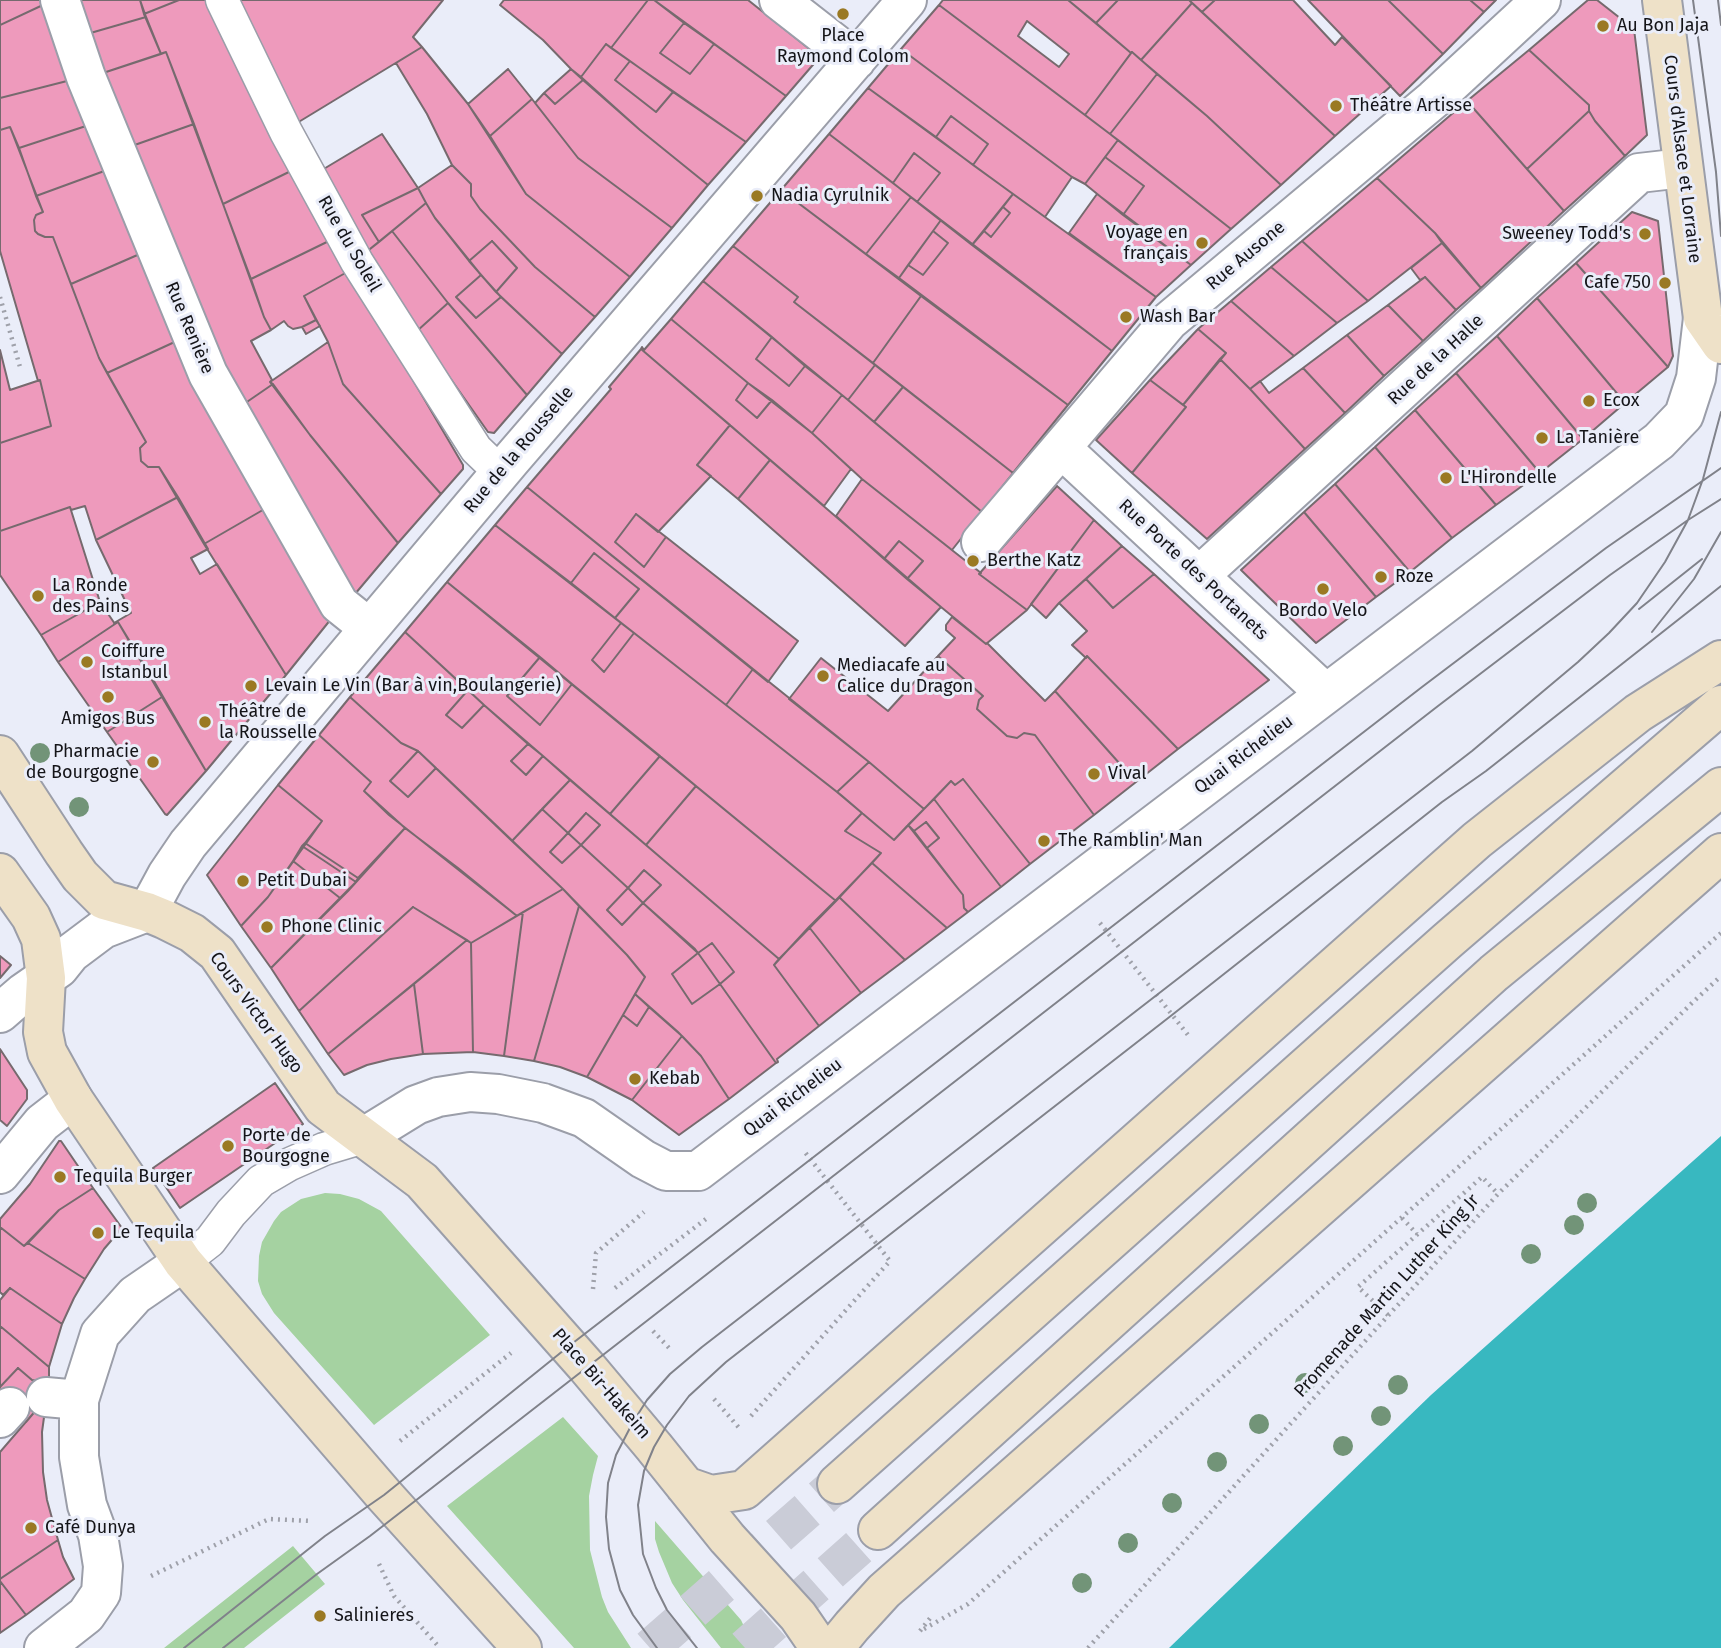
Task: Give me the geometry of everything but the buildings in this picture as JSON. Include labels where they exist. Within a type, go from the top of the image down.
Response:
[{"type":"main road","name":"Cours d'Alsace et Lorraine","points":[[1662,0],[1683,167],[1712,331]]},
{"type":"main road","points":[[685,1486],[712,1495],[744,1490],[1477,840],[1638,713],[1721,660]]},
{"type":"main road","points":[[837,1484],[1447,941],[1721,705]]},
{"type":"main road","name":"Cours Victor Hugo","points":[[0,755],[80,876],[104,900],[147,912],[192,933],[217,953],[323,1107],[364,1137]]},
{"type":"main road","points":[[878,1530],[1494,974],[1721,787]]},
{"type":"main road","points":[[834,1648],[884,1591],[1721,853]]},
{"type":"main road","points":[[0,873],[31,917],[41,939],[46,978],[43,1032],[47,1052],[73,1098],[183,1262],[384,1495],[521,1647]]},
{"type":"main road","name":"Place Bir-Hakeim","points":[[364,1137],[422,1181],[586,1366],[727,1538],[798,1616],[820,1648]]},
{"type":"street","name":"Rue Renière","points":[[60,0],[86,77],[208,374],[339,604],[369,628]]},
{"type":"street","points":[[779,0],[856,60]]},
{"type":"street","name":"Rue de la Rousselle","points":[[147,912],[188,844],[500,472],[907,0]]},
{"type":"street","name":"Rue Ausone","points":[[981,542],[1169,320],[1434,99],[1541,0]]},
{"type":"street","name":"Rue de la Halle","points":[[1199,576],[1639,173],[1683,167]]},
{"type":"street","name":"Quai Richelieu","points":[[364,1137],[416,1105],[438,1097],[470,1092],[498,1094],[543,1103],[584,1118],[643,1159],[666,1171],[698,1171],[1659,441],[1684,415],[1712,331]]},
{"type":"street","name":"Rue Porte des Portanets","points":[[1061,448],[1325,693]]},
{"type":"street","points":[[0,1013],[59,968],[71,953],[103,929],[147,912]]},
{"type":"street","points":[[0,1174],[42,1123],[73,1098]]},
{"type":"street","points":[[44,1648],[86,1615],[101,1593],[103,1566],[98,1535],[87,1505],[79,1457],[63,1399],[100,1334],[135,1295],[183,1262]]},
{"type":"lane","name":"Rue du Soleil","points":[[222,0],[286,132],[357,262],[476,449],[500,472]]},
{"type":"lane","points":[[183,1262],[210,1241],[231,1213],[261,1181],[313,1154],[364,1137]]},
{"type":"path","points":[[0,296],[20,367]]},
{"type":"path","points":[[1097,919],[1182,1028]]},
{"type":"path","points":[[920,1631],[968,1604],[1721,933]]},
{"type":"path","name":"Promenade Martin Luther King Jr","points":[[1088,1648],[1498,1194],[1721,976]]},
{"type":"path","points":[[749,1418],[890,1261],[801,1147]]},
{"type":"path","points":[[1388,1315],[1358,1287],[1482,1177],[1498,1194]]},
{"type":"path","points":[[615,1288],[713,1213]]},
{"type":"path","points":[[1402,1218],[1417,1234]]},
{"type":"path","points":[[593,1289],[596,1253]]},
{"type":"path","points":[[653,1331],[671,1351]]},
{"type":"path","points":[[392,1448],[512,1353]]},
{"type":"path","points":[[714,1399],[749,1438]]},
{"type":"path","points":[[141,1581],[269,1519],[311,1521]]},
{"type":"path","points":[[377,1560],[394,1596],[440,1648]]},
{"type":"green space","points":[[325,1193],[359,1199],[381,1211],[490,1335],[374,1425],[274,1313],[262,1294],[258,1281],[262,1242],[274,1221],[281,1212],[301,1199]]},
{"type":"green space","points":[[563,1417],[598,1456],[589,1496],[590,1550],[608,1612],[631,1648],[574,1648],[447,1506]]},
{"type":"green space","points":[[655,1521],[741,1620],[751,1648],[721,1648],[683,1600],[672,1583],[659,1552],[655,1539]]},
{"type":"green space","points":[[293,1546],[325,1584],[244,1648],[164,1648]]},
{"type":"water","points":[[1721,1136],[1721,1648],[1169,1648],[1431,1395]]},
{"type":"tunnel","points":[[650,1648],[837,1484]]},
{"type":"tunnel","points":[[745,1648],[878,1530]]},
{"type":"tram line","points":[[1693,0],[1716,172],[1721,236]]},
{"type":"tram line","points":[[1718,0],[1721,25]]},
{"type":"tram line","points":[[657,1648],[633,1615],[620,1590],[609,1549],[606,1517],[608,1483],[616,1455],[647,1400],[670,1374],[702,1347],[1472,751],[1578,662],[1637,603],[1665,562],[1688,520],[1703,479],[1721,412]]},
{"type":"tram line","points":[[184,1648],[325,1536],[384,1495],[569,1346],[1422,687],[1606,548],[1721,468]]},
{"type":"tram line","points":[[223,1648],[1438,706],[1610,575],[1721,499]]},
{"type":"tram line","points":[[1652,632],[1694,579],[1721,532]]},
{"type":"tram line","points":[[1639,609],[1702,559]]},
{"type":"tram line","points":[[697,1648],[667,1610],[656,1588],[643,1554],[638,1505],[644,1471],[654,1447],[689,1396],[726,1362],[1721,586]]},
{"type":"place","name":"Place Raymond Colom","points":[[843,14]]},
{"type":"place","name":"Au Bon Jaja","points":[[1603,26]]},
{"type":"place","name":"Théâtre Artisse","points":[[1336,106]]},
{"type":"place","name":"Nadia Cyrulnik","points":[[757,196]]},
{"type":"place","name":"Sweeney Todd's","points":[[1645,234]]},
{"type":"place","name":"Voyage en français","points":[[1202,243]]},
{"type":"place","name":"Cafe 750","points":[[1665,283]]},
{"type":"place","name":"Wash Bar","points":[[1126,317]]},
{"type":"place","name":"Ecox","points":[[1589,401]]},
{"type":"place","name":"La Tanière","points":[[1542,438]]},
{"type":"place","name":"L'Hirondelle","points":[[1446,478]]},
{"type":"place","name":"Berthe Katz","points":[[973,561]]},
{"type":"place","name":"Roze","points":[[1381,577]]},
{"type":"place","name":"Bordo Velo","points":[[1323,589]]},
{"type":"place","name":"La Ronde des Pains","points":[[38,596]]},
{"type":"place","name":"Coiffure Istanbul","points":[[87,662]]},
{"type":"place","name":"Mediacafe au Calice du Dragon","points":[[823,676]]},
{"type":"place","name":"Levain Le Vin (Bar à vin,Boulangerie)","points":[[251,686]]},
{"type":"place","name":"Amigos Bus","points":[[108,697]]},
{"type":"place","name":"Théâtre de la Rousselle","points":[[205,722]]},
{"type":"place","name":"Pharmacie de Bourgogne","points":[[153,762]]},
{"type":"place","name":"Vival","points":[[1094,774]]},
{"type":"place","name":"The Ramblin' Man","points":[[1044,841]]},
{"type":"place","name":"Petit Dubai","points":[[243,881]]},
{"type":"place","name":"Phone Clinic","points":[[267,927]]},
{"type":"place","name":"Kebab","points":[[635,1079]]},
{"type":"place","name":"Porte de Bourgogne","points":[[228,1146]]},
{"type":"place","name":"Tequila Burger","points":[[60,1177]]},
{"type":"place","name":"Le Tequila","points":[[98,1233]]},
{"type":"place","name":"Café Dunya","points":[[31,1528]]},
{"type":"place","name":"Salinieres","points":[[320,1616]]}]
